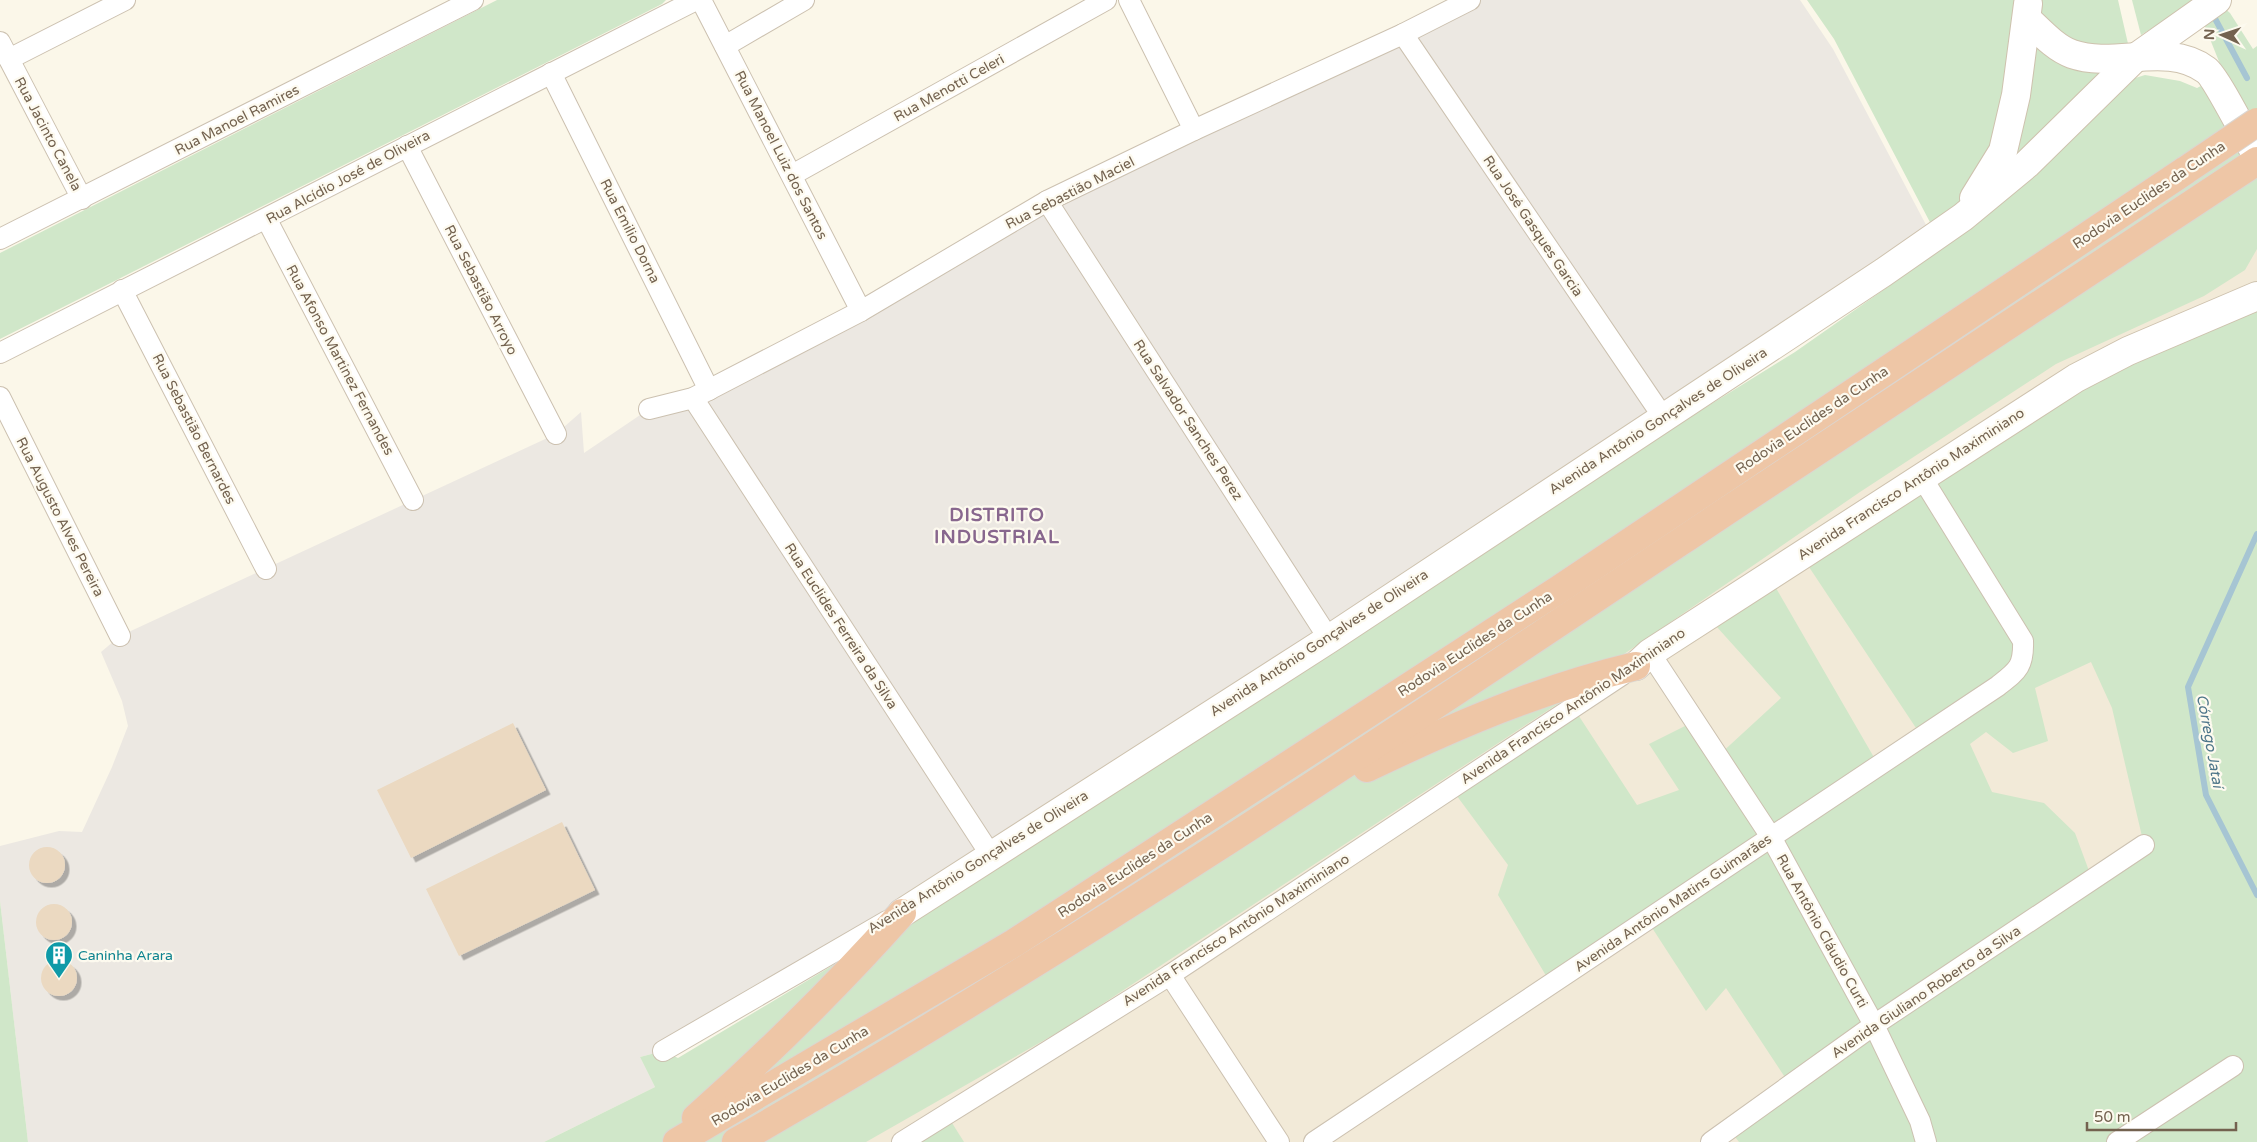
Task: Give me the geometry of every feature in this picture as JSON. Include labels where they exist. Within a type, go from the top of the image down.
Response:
[{"type":"highway","name":"Rodovia Euclides da Cunha","points":[[677,1142],[1022,938],[1567,585],[2257,122]]},
{"type":"highway","name":"Rodovia Euclides da Cunha","points":[[736,1142],[887,1055],[1309,789],[1947,364],[2257,161]]},
{"type":"highway","points":[[1309,789],[1362,770],[1453,727],[1643,659]]},
{"type":"highway","points":[[670,1142],[780,1042],[845,976],[902,912]]},
{"type":"main road","name":"Avenida Antônio Gonçalves de Oliveira","points":[[902,912],[1329,639],[1884,272],[1963,217],[2027,164],[2135,58],[2217,0]]},
{"type":"main road","name":"Avenida Antônio Gonçalves de Oliveira","points":[[1963,217],[2004,151],[2016,95],[2028,9]]},
{"type":"main road","points":[[2028,9],[2050,40],[2070,54],[2092,58],[2157,56],[2188,60],[2208,71],[2257,156]]},
{"type":"main road","name":"Avenida Francisco Antônio Maximiniano","points":[[1643,659],[1921,476],[2076,378],[2128,351],[2257,296]]},
{"type":"street","points":[[4,50],[125,0]]},
{"type":"street","name":"Rua Manoel Ramires","points":[[0,239],[473,0]]},
{"type":"street","name":"Rua Alcídio José de Oliveira","points":[[0,353],[122,290],[267,220],[407,146],[696,0]]},
{"type":"street","name":"Rua Manoel Luiz dos Santos","points":[[701,0],[861,311]]},
{"type":"street","points":[[725,46],[804,0]]},
{"type":"street","name":"Rua Menotti Celeri","points":[[792,175],[1106,0]]},
{"type":"street","points":[[1129,0],[1194,130]]},
{"type":"street","name":"Rua Sebastião Maciel","points":[[649,410],[701,394],[861,311],[1047,201],[1194,130],[1402,34],[1470,0]]},
{"type":"street","name":"Rua José Gasques Garcia","points":[[1402,34],[1663,417]]},
{"type":"street","name":"Rua Jacinto Canela","points":[[4,50],[82,199]]},
{"type":"street","name":"Rua Emilio Dorna","points":[[551,73],[701,394]]},
{"type":"street","name":"Rua Sebastião Arroyo","points":[[407,146],[556,434]]},
{"type":"street","name":"Rua Salvador Sanches Perez","points":[[1047,201],[1329,639]]},
{"type":"street","name":"Rua Afonso Martinez Fernandes","points":[[267,220],[413,500]]},
{"type":"street","name":"Rua Sebastião Bernardes","points":[[122,290],[266,568]]},
{"type":"street","name":"Rua Euclides Ferreira da Silva","points":[[701,394],[990,854]]},
{"type":"street","name":"Rua Augusto Alves Pereira","points":[[0,397],[120,636]]},
{"type":"street","name":"Avenida Antônio Matins Guimarães","points":[[1314,1142],[1998,686],[2018,670],[2024,655],[2023,641],[1921,476]]},
{"type":"street","name":"Rua Antônio Cláudio Curti","points":[[1643,659],[1771,838],[1874,1025],[1920,1121],[1926,1142]]},
{"type":"street","name":"Avenida Francisco Antônio Maximiniano","points":[[902,1142],[1170,975],[1643,659]]},
{"type":"street","name":"Avenida Giuliano Roberto da Silva","points":[[1711,1142],[1874,1025],[2144,845]]},
{"type":"street","name":"Avenida Antônio Gonçalves de Oliveira","points":[[664,1052],[902,912]]},
{"type":"street","points":[[1170,975],[1279,1142]]},
{"type":"street","points":[[2117,1142],[2233,1066]]},
{"type":"shaded area","points":[[1470,0],[1800,0],[1833,49],[1933,238],[1329,639],[663,1051],[640,1057],[655,1087],[544,1142],[28,1142],[0,901],[0,846],[59,831],[82,832],[112,767],[128,726],[122,701],[101,652],[120,636],[556,434],[581,412],[584,453],[649,409],[693,398],[1047,201]]},
{"type":"shaded area","points":[[2257,137],[2257,1142],[707,1142]]},
{"type":"green space","points":[[497,0],[666,0],[662,4],[0,339],[0,253]]},
{"type":"green space","points":[[1807,0],[2118,0],[2129,48],[2027,155],[1933,228],[1834,39]]},
{"type":"green space","points":[[2132,0],[2197,0],[2141,35]]},
{"type":"green space","points":[[2223,7],[2230,13],[2253,49],[2257,46],[2257,249],[2245,270],[2204,296],[2056,364],[1860,492],[1592,676],[1556,705],[1069,1026],[866,1142],[544,1142],[655,1087],[640,1057],[663,1051],[678,1058],[880,937],[1605,470],[1795,352],[1966,232],[2067,144],[2129,80],[2145,75],[2180,81],[2197,88],[2224,74],[2202,19]]},
{"type":"green space","points":[[2257,296],[2257,1142],[1739,1142],[1729,1129],[1790,1085],[1726,988],[1706,1011],[1647,920],[1551,984],[1498,895],[1508,865],[1451,788],[1573,707],[1637,805],[1679,790],[1649,744],[1695,721],[1718,756],[1781,698],[1707,616],[1769,576],[1879,766],[1922,737],[1801,555],[1921,476]],"holes":[[[2091,662],[2112,708],[2144,845],[2092,879],[2075,833],[2044,803],[1992,792],[1970,744],[1986,732],[2013,753],[2048,741],[2035,688]]]},
{"type":"green space","points":[[0,901],[28,1142],[0,1142]]},
{"type":"green space","points":[[947,1115],[964,1142],[902,1142]]},
{"type":"building","points":[[513,723],[546,790],[411,858],[377,790]]},
{"type":"building","points":[[562,822],[595,890],[459,956],[426,889]]},
{"type":"building","points":[[47,847],[60,852],[65,865],[60,878],[47,883],[34,878],[29,865],[34,852]]},
{"type":"building","name":"Caninha Arara","points":[[54,904],[67,909],[72,922],[67,935],[54,940],[41,935],[36,922],[41,909]]},
{"type":"building","name":"Caninha Arara","points":[[59,960],[66,961],[72,965],[76,971],[76,985],[72,991],[66,995],[59,996],[52,995],[46,991],[42,985],[41,978],[42,971],[46,965],[52,961]]},
{"type":"waterway","name":"Córrego Jataí","points":[[2212,13],[2247,78]]},
{"type":"waterway","name":"Córrego Jataí","points":[[2257,534],[2188,687],[2206,795],[2257,895]]},
{"type":"place","name":"Caninha Arara","points":[[59,979]]},
{"type":"district","name":"DISTRITO INDUSTRIAL","points":[[997,526]]}]
